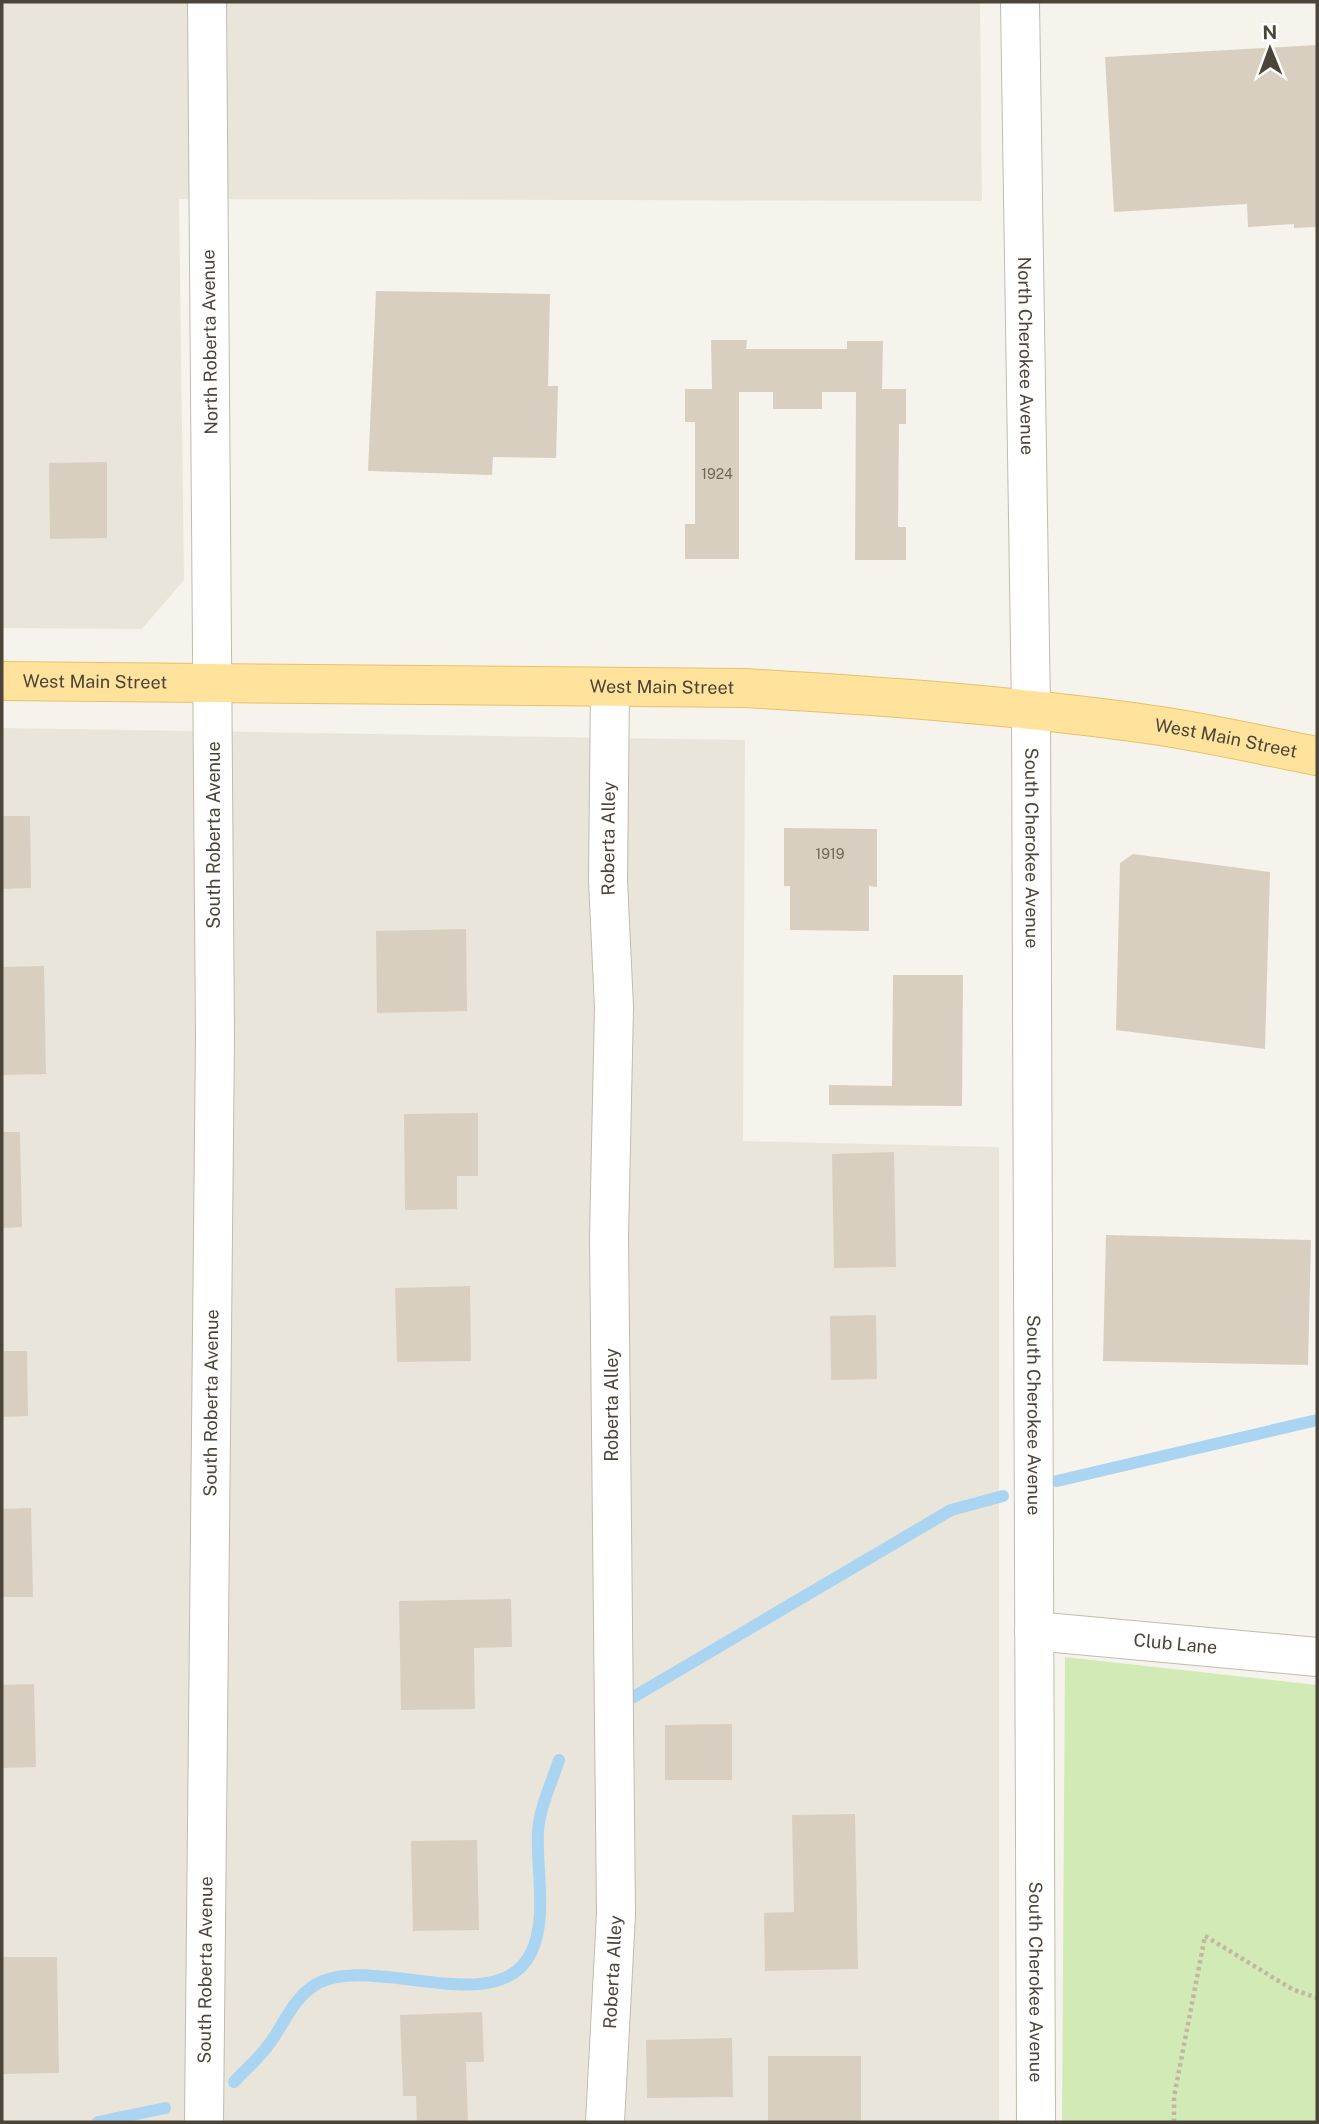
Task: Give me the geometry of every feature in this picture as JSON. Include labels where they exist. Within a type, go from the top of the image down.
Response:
[{"type":"main road","name":"West Main Street","points":[[2,681],[758,689],[1031,710],[1163,726],[1317,756]]},
{"type":"street","name":"North Roberta Avenue","points":[[207,2],[214,682]]},
{"type":"street","name":"North Cherokee Avenue","points":[[1020,2],[1031,710]]},
{"type":"street","name":"South Roberta Avenue","points":[[204,2122],[215,1065],[214,682]]},
{"type":"street","name":"Roberta Alley","points":[[605,2122],[616,1914],[609,1237],[614,1007],[608,881],[610,687]]},
{"type":"street","name":"South Cherokee Avenue","points":[[1031,710],[1036,2122]]},
{"type":"street","name":"Club Lane","points":[[1034,1631],[1317,1657]]},
{"type":"path","points":[[1174,2122],[1174,2097],[1205,1937],[1292,1989],[1317,1997]]},
{"type":"shaded area","points":[[2,2],[980,2],[982,201],[179,199],[184,580],[142,629],[2,628]]},
{"type":"shaded area","points":[[2,728],[745,740],[743,1141],[999,1147],[999,2122],[2,2122]]},
{"type":"green space","points":[[1065,1657],[1317,1685],[1317,2122],[1062,2122]]},
{"type":"building","points":[[1317,45],[1317,227],[1294,228],[1294,224],[1248,227],[1247,204],[1114,212],[1105,57]]},
{"type":"building","points":[[376,291],[550,294],[548,386],[558,386],[556,458],[493,457],[492,475],[368,471]]},
{"type":"building","points":[[711,340],[747,340],[746,349],[847,349],[847,341],[883,341],[882,389],[906,389],[906,424],[899,424],[898,527],[906,527],[906,560],[855,560],[856,392],[822,392],[822,409],[773,409],[773,392],[739,392],[739,559],[685,559],[685,524],[695,524],[695,422],[685,422],[685,389],[712,389]]},
{"type":"building","points":[[107,462],[107,538],[50,539],[49,463]]},
{"type":"building","points":[[2,816],[30,816],[31,888],[2,889]]},
{"type":"building","points":[[784,828],[877,829],[877,887],[869,886],[869,931],[790,930],[790,886],[784,886]]},
{"type":"building","points":[[1133,854],[1270,872],[1265,1049],[1116,1030],[1120,863]]},
{"type":"building","points":[[466,929],[467,1011],[377,1013],[376,931]]},
{"type":"building","points":[[44,966],[46,1074],[2,1075],[2,967]]},
{"type":"building","points":[[893,975],[963,975],[962,1106],[829,1105],[829,1085],[892,1086]]},
{"type":"building","points":[[478,1113],[478,1176],[457,1176],[457,1209],[405,1210],[404,1114]]},
{"type":"building","points":[[2,1132],[20,1132],[22,1227],[2,1228]]},
{"type":"building","points":[[894,1152],[896,1267],[834,1268],[832,1154]]},
{"type":"building","points":[[1106,1235],[1311,1240],[1308,1365],[1103,1361]]},
{"type":"building","points":[[470,1286],[471,1361],[397,1362],[395,1288]]},
{"type":"building","points":[[876,1315],[877,1379],[831,1380],[830,1316]]},
{"type":"building","points":[[2,1351],[27,1351],[28,1416],[2,1417]]},
{"type":"building","points":[[31,1508],[33,1597],[2,1597],[2,1509]]},
{"type":"building","points":[[511,1599],[512,1647],[474,1648],[475,1709],[401,1710],[399,1601]]},
{"type":"building","points":[[34,1684],[36,1767],[2,1768],[2,1685]]},
{"type":"building","points":[[732,1724],[732,1780],[665,1780],[665,1725]]},
{"type":"building","points":[[855,1814],[858,1969],[765,1971],[764,1913],[794,1912],[792,1815]]},
{"type":"building","points":[[477,1840],[479,1930],[413,1931],[411,1841]]},
{"type":"building","points":[[2,1957],[57,1957],[59,2073],[2,2074]]},
{"type":"building","points":[[482,2012],[484,2062],[466,2062],[468,2122],[417,2122],[416,2096],[403,2096],[400,2015]]},
{"type":"building","points":[[732,2038],[733,2097],[647,2098],[646,2040]]},
{"type":"building","points":[[768,2056],[861,2056],[861,2122],[768,2122]]},
{"type":"waterway","points":[[1057,1481],[1317,1420]]},
{"type":"waterway","points":[[625,1702],[951,1510],[1003,1496]]},
{"type":"waterway","points":[[234,2082],[267,2047],[300,1998],[315,1985],[339,1977],[367,1975],[462,1984],[491,1982],[514,1973],[531,1953],[539,1925],[539,1823],[559,1760]]},
{"type":"waterway","points":[[98,2122],[165,2108]]}]
